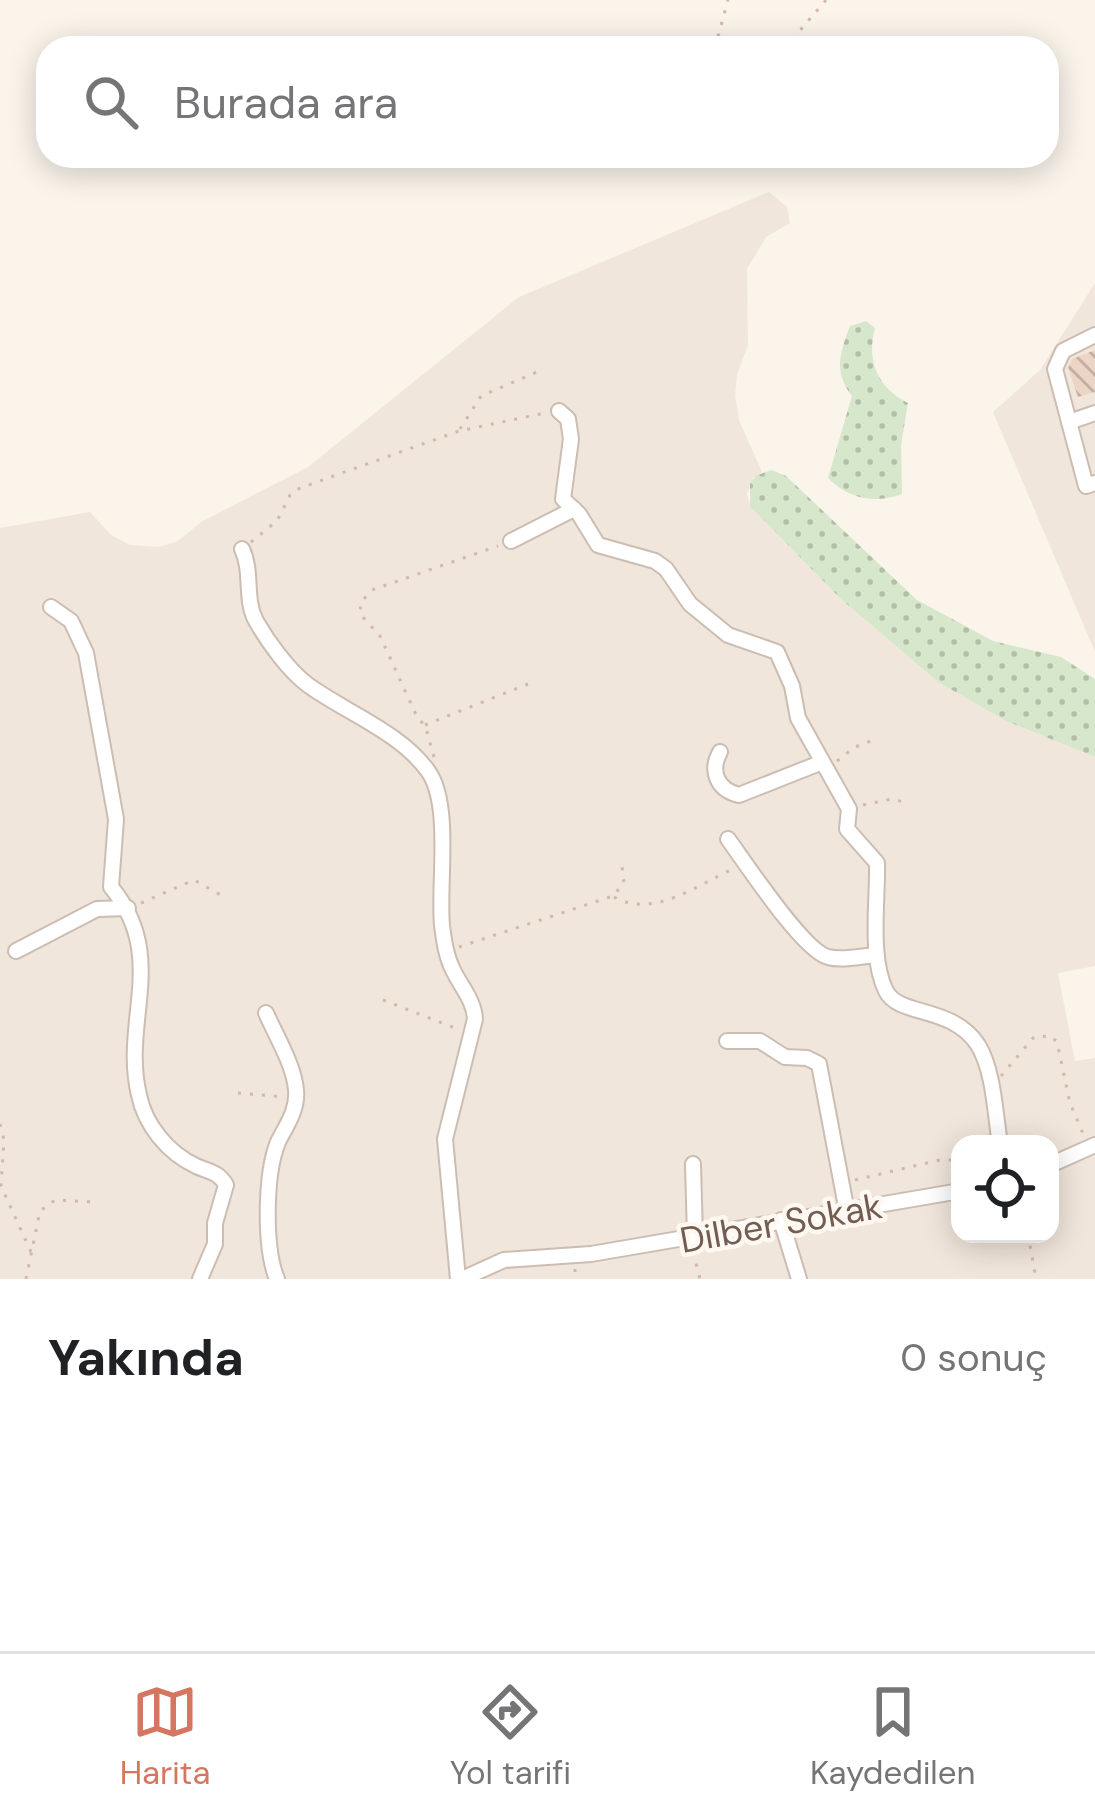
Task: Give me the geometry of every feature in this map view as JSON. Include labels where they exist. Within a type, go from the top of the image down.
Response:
[{"type":"street","points":[[1095,334],[1064,351],[1057,363],[1086,486],[1095,483]]},
{"type":"street","points":[[559,411],[570,427],[565,503],[598,544],[655,561],[690,604],[728,635],[777,652],[792,686],[798,718],[849,809],[847,829],[877,862],[877,955],[884,986],[893,1000],[945,1016],[975,1041],[983,1054],[998,1135]]},
{"type":"street","points":[[1070,422],[1095,413]]},
{"type":"street","points":[[511,541],[574,509]]},
{"type":"street","points":[[242,549],[254,615],[299,678],[362,716],[428,770],[442,828],[446,950],[473,1005],[473,1035],[445,1139],[460,1279]]},
{"type":"street","points":[[51,608],[71,621],[86,653],[116,819],[110,887],[128,908],[139,945],[141,997],[135,1074],[139,1100],[152,1128],[172,1151],[218,1174],[226,1185],[215,1223],[215,1244],[200,1279]]},
{"type":"street","points":[[720,752],[715,766],[718,781],[740,795],[821,765]]},
{"type":"street","points":[[728,838],[771,899],[817,952],[834,958],[877,955]]},
{"type":"street","points":[[16,951],[97,909],[128,908]]},
{"type":"street","points":[[266,1012],[294,1077],[296,1101],[276,1148],[266,1228],[267,1251],[278,1279]]},
{"type":"street","points":[[727,1041],[760,1041],[784,1057],[819,1064],[847,1212]]},
{"type":"street","points":[[1059,1161],[1092,1146]]},
{"type":"street","points":[[693,1164],[693,1238]]},
{"type":"street","name":"Dilber Sokak","points":[[460,1279],[951,1193]]},
{"type":"street","points":[[782,1220],[799,1279]]},
{"type":"path","points":[[718,36],[728,0]]},
{"type":"path","points":[[795,36],[826,0]]},
{"type":"path","points":[[459,431],[481,396],[537,372]]},
{"type":"path","points":[[242,549],[277,521],[294,491],[459,431],[559,411]]},
{"type":"path","points":[[428,770],[434,755],[425,725],[380,636],[360,614],[361,602],[372,590],[511,541]]},
{"type":"path","points":[[425,725],[528,684]]},
{"type":"path","points":[[821,765],[871,741]]},
{"type":"path","points":[[849,809],[892,799],[907,803]]},
{"type":"path","points":[[613,896],[626,904],[656,904],[746,863]]},
{"type":"path","points":[[446,950],[613,896],[624,883],[622,866]]},
{"type":"path","points":[[128,908],[190,881],[226,898]]},
{"type":"path","points":[[383,1000],[473,1035]]},
{"type":"path","points":[[989,1084],[1008,1071],[1034,1037],[1051,1036],[1057,1042],[1070,1103],[1092,1146]]},
{"type":"path","points":[[238,1093],[275,1094],[296,1101]]},
{"type":"path","points":[[0,1124],[4,1140],[1,1186],[31,1252]]},
{"type":"path","points":[[842,1184],[951,1160]]},
{"type":"path","points":[[26,1279],[36,1219],[46,1204],[64,1198],[93,1202]]},
{"type":"path","points":[[693,1238],[700,1279]]},
{"type":"path","points":[[1030,1243],[1036,1279]]},
{"type":"shaded area","points":[[769,192],[787,207],[790,223],[766,237],[747,269],[748,345],[735,396],[739,420],[762,472],[753,478],[747,494],[750,505],[842,600],[938,682],[1006,721],[1095,757],[1095,966],[1058,973],[1075,1061],[1095,1058],[1095,1279],[0,1279],[0,528],[90,512],[111,535],[130,545],[159,547],[178,541],[201,522],[308,467],[519,297]]},
{"type":"shaded area","points":[[1095,283],[1095,652],[993,412],[1040,370]]},
{"type":"green space","points":[[866,321],[875,328],[872,352],[877,372],[889,390],[908,403],[901,445],[902,494],[882,499],[853,495],[828,478],[852,396],[842,378],[841,353],[850,326]]},
{"type":"green space","points":[[772,470],[786,476],[917,600],[993,641],[1061,657],[1095,679],[1095,757],[1006,721],[938,682],[842,600],[750,506],[750,483]]},
{"type":"building","points":[[1095,350],[1095,392],[1078,397],[1068,368],[1072,359]]}]
